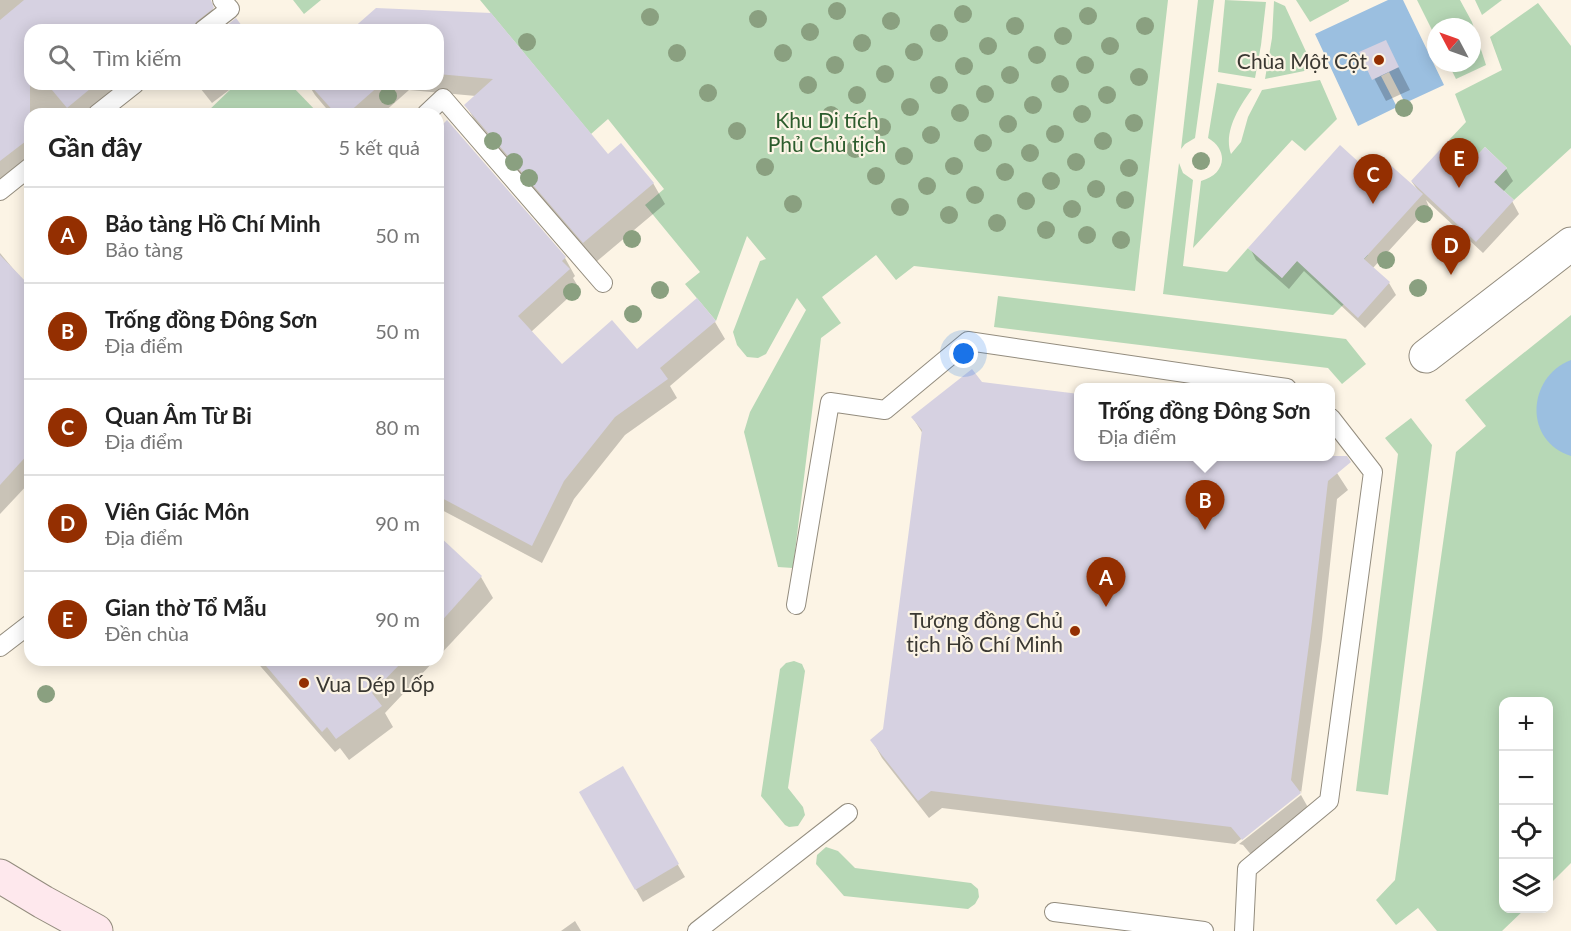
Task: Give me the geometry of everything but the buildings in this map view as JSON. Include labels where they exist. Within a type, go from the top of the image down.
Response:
[{"type":"street","points":[[1426,356],[1571,244]]},
{"type":"street","points":[[0,876],[96,931]]},
{"type":"lane","points":[[211,24],[230,9],[222,0]]},
{"type":"lane","points":[[105,108],[127,90]]},
{"type":"lane","points":[[432,108],[443,98],[603,283]]},
{"type":"lane","points":[[0,191],[24,172]]},
{"type":"lane","points":[[796,605],[830,402],[885,410],[968,341],[1259,383]]},
{"type":"lane","points":[[1244,931],[1247,869],[1329,801],[1373,472],[1335,423]]},
{"type":"lane","points":[[0,647],[24,629]]},
{"type":"lane","points":[[697,931],[848,813]]},
{"type":"lane","points":[[1054,912],[1204,931]]},
{"type":"green space","points":[[293,0],[321,0],[304,14]]},
{"type":"green space","name":"Khu Di tích Phủ Chủ tịch","points":[[480,0],[1168,0],[1135,291],[914,266],[896,280],[876,255],[822,297],[841,323],[821,338],[793,568],[778,567],[744,432],[750,412],[806,310],[797,298],[766,354],[758,358],[747,357],[737,345],[733,332],[760,261],[766,259],[747,236],[716,321],[685,284],[700,272],[645,205],[664,189],[608,119],[591,134]]},
{"type":"green space","points":[[1198,0],[1214,0],[1195,138],[1181,149]]},
{"type":"green space","points":[[1225,0],[1266,2],[1255,78],[1218,72]]},
{"type":"green space","points":[[1296,0],[1349,0],[1349,1],[1310,22]]},
{"type":"green space","points":[[1417,0],[1460,0],[1470,18],[1427,18],[1427,20]]},
{"type":"green space","points":[[1475,0],[1502,0],[1482,15]]},
{"type":"green space","points":[[1274,1],[1285,6],[1314,69],[1265,79],[1272,38]]},
{"type":"green space","points":[[1538,3],[1571,46],[1571,148],[1514,200],[1494,182],[1507,168],[1485,147],[1472,161],[1449,140],[1466,122],[1455,94],[1502,70],[1490,37]]},
{"type":"green space","points":[[1481,50],[1486,65],[1481,67]]},
{"type":"green space","points":[[1452,72],[1471,72],[1456,79]]},
{"type":"green space","points":[[1320,80],[1337,119],[1305,151],[1292,140],[1193,248],[1201,181],[1215,174],[1222,162],[1220,149],[1208,138],[1217,83],[1252,89],[1242,104],[1231,129],[1229,146],[1231,154],[1241,142],[1248,117],[1262,90]]},
{"type":"green space","points":[[230,90],[296,90],[313,108],[211,108]]},
{"type":"green space","points":[[1179,163],[1183,173],[1193,180],[1183,266],[1227,272],[1248,248],[1282,278],[1332,221],[1368,255],[1333,294],[1344,304],[1333,315],[1163,294]]},
{"type":"green space","points":[[998,296],[1346,339],[1366,364],[1342,384],[1328,368],[994,327]]},
{"type":"green space","points":[[1571,315],[1571,863],[1553,881],[1553,697],[1499,697],[1499,913],[1521,913],[1502,931],[1437,931],[1418,908],[1396,925],[1376,900],[1395,880],[1456,452],[1486,426],[1465,400]]},
{"type":"green space","points":[[1411,418],[1432,445],[1388,795],[1356,791],[1398,454],[1385,438]]},
{"type":"green space","points":[[794,661],[802,664],[805,671],[788,788],[803,807],[805,815],[798,826],[789,827],[761,796],[780,669],[786,663]]},
{"type":"green space","points":[[826,847],[838,851],[855,868],[971,883],[978,889],[979,897],[968,909],[844,896],[816,864],[817,855]]},
{"type":"water","points":[[1388,0],[1403,0],[1427,50],[1427,72],[1438,72],[1444,85],[1405,103],[1389,72],[1381,76],[1397,107],[1358,126],[1315,34]]},
{"type":"water","points":[[1571,360],[1571,456],[1555,448],[1545,437],[1538,424],[1536,409],[1539,394],[1546,380],[1556,368]]},
{"type":"place","name":"Chùa Một Cột","points":[[1379,60]]},
{"type":"place","name":"Gian thờ Tổ Mẫu","points":[[1459,188]]},
{"type":"place","name":"Quan Âm Từ Bi","points":[[1373,204]]},
{"type":"place","name":"Viên Giác Môn","points":[[1451,275]]},
{"type":"place","name":"Trống đồng Đông Sơn","points":[[1205,530]]},
{"type":"place","name":"Bảo tàng Hồ Chí Minh","points":[[1106,607]]},
{"type":"place","name":"Tượng đồng Chủ tịch Hồ Chí Minh","points":[[1075,631]]},
{"type":"place","name":"Vua Dép Lốp","points":[[304,683]]}]
